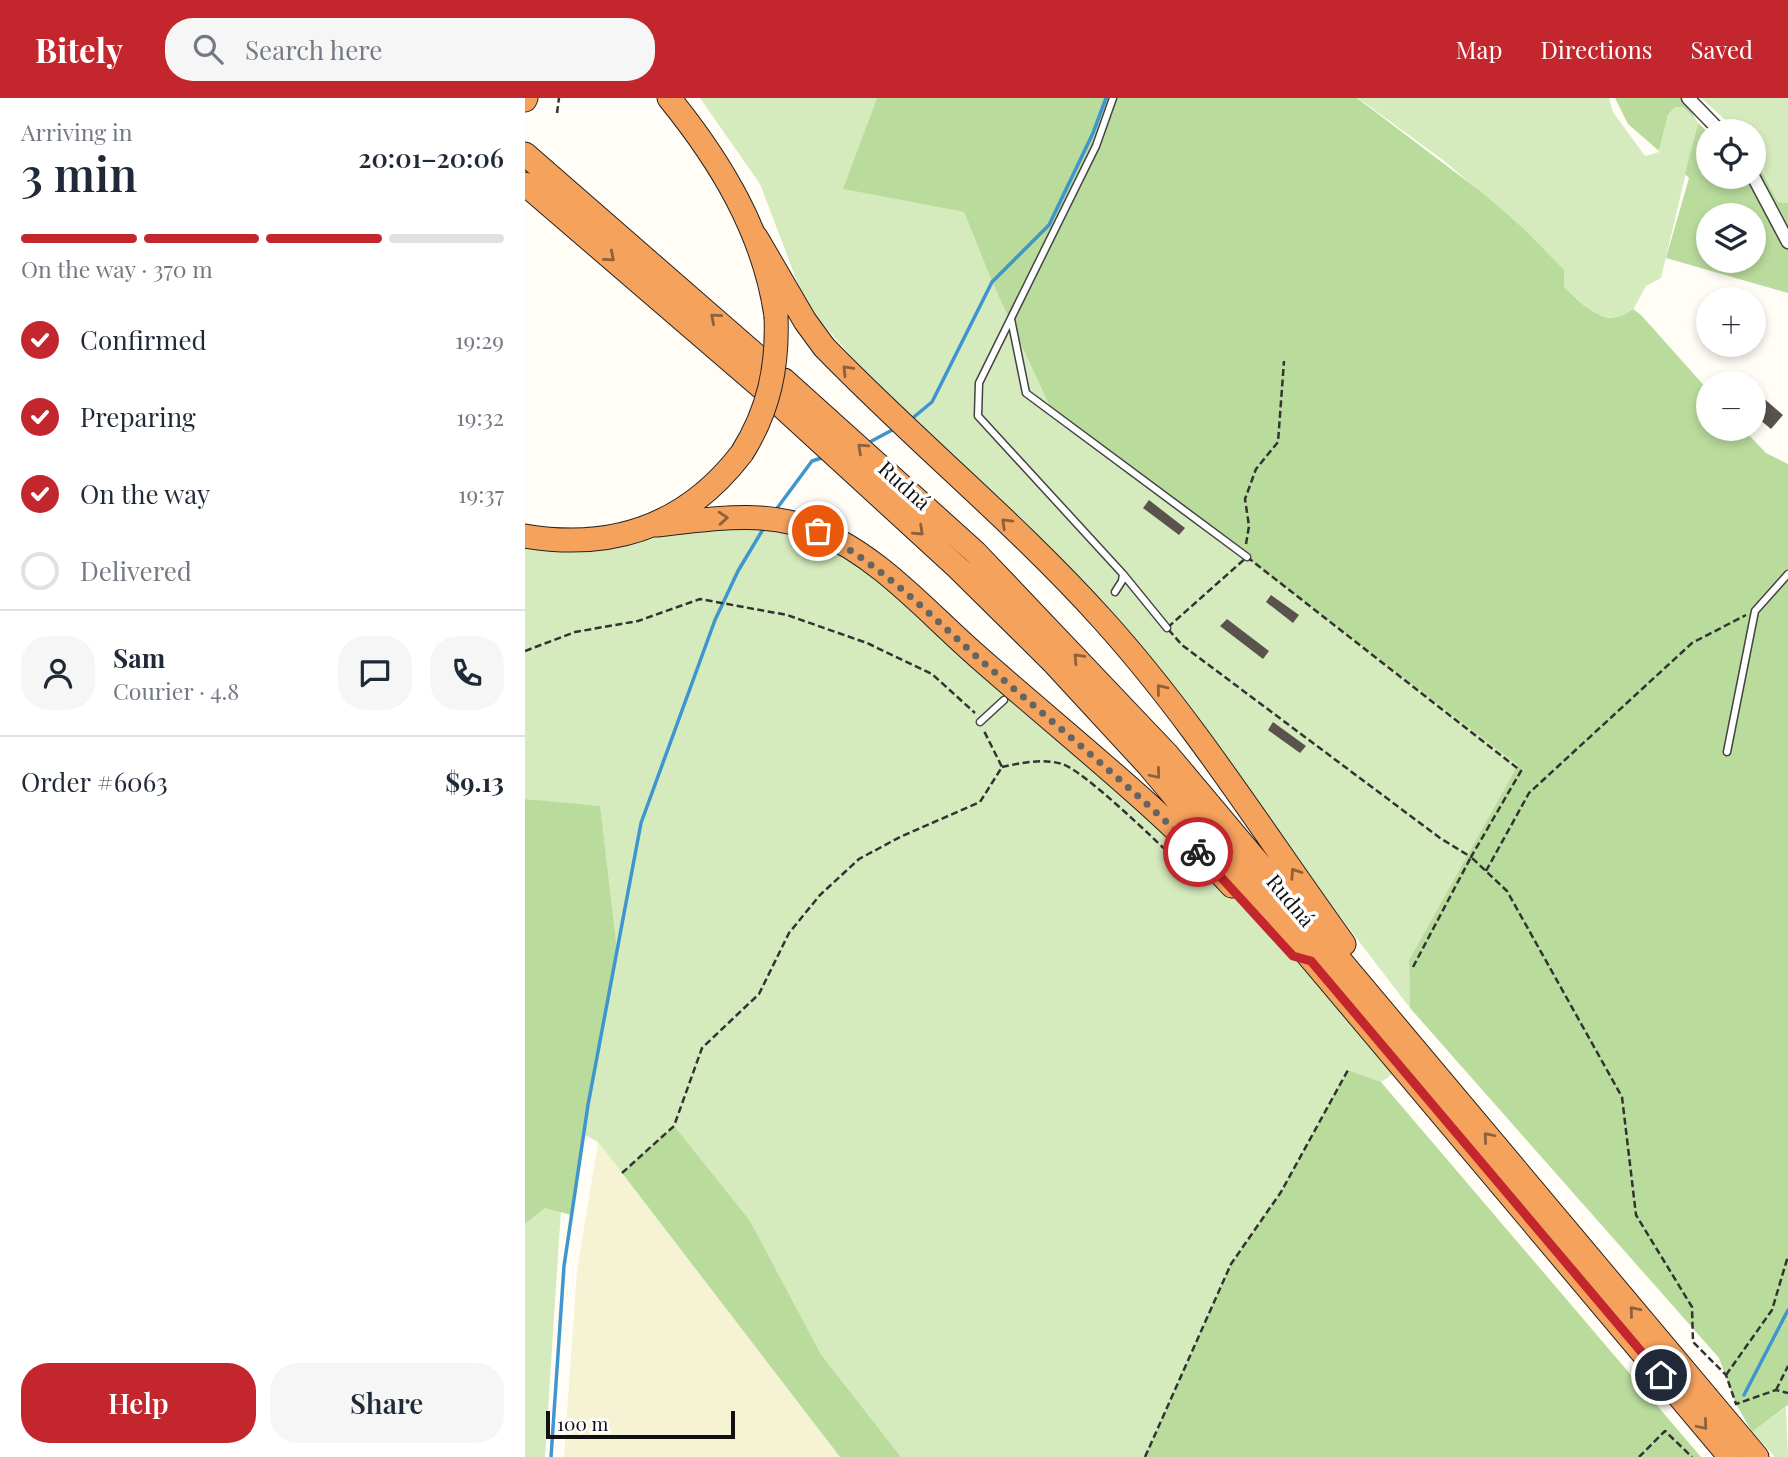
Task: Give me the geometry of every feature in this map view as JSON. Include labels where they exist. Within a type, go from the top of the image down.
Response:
[{"type":"highway","points":[[656,525],[694,504],[726,474],[742,453],[758,426],[770,392],[777,353],[776,316],[769,275],[756,237],[742,206],[708,149],[669,98]]},
{"type":"highway","points":[[525,154],[765,363]]},
{"type":"highway","points":[[525,184],[761,387]]},
{"type":"highway","points":[[756,237],[805,321],[824,347],[1104,621],[1162,691],[1260,822],[1432,1070]]},
{"type":"highway","name":"Rudná","points":[[785,380],[915,496],[1069,649],[1167,754],[1757,1457]]},
{"type":"highway","name":"Rudná","points":[[778,403],[949,559],[1052,661],[1148,765],[1730,1457]]},
{"type":"highway","points":[[529,538],[586,540],[656,525],[717,519],[769,519],[818,531],[864,557],[1100,760],[1229,883],[1293,956],[1311,961]]},
{"type":"street","points":[[1688,98],[1708,119]]},
{"type":"street","points":[[1760,189],[1788,242]]},
{"type":"lane","points":[[1113,98],[1096,146],[979,383],[978,416],[1123,574],[1167,628]]},
{"type":"lane","points":[[1011,317],[1026,393],[1247,557]]},
{"type":"lane","points":[[1115,592],[1123,574]]},
{"type":"lane","points":[[1727,752],[1755,611],[1788,574]]},
{"type":"lane","points":[[980,722],[1004,700]]},
{"type":"path","points":[[557,113],[559,98]]},
{"type":"path","points":[[1245,547],[1249,526],[1245,499],[1256,470],[1278,442],[1284,361]]},
{"type":"path","points":[[1413,967],[1471,857],[1521,771],[1247,557],[1167,628],[1182,645],[1440,838],[1471,857],[1507,891],[1622,1097],[1636,1216],[1692,1307],[1693,1342],[1726,1375],[1736,1404],[1776,1390],[1788,1393]]},
{"type":"path","points":[[525,651],[575,632],[638,621],[700,599],[787,615],[867,643],[932,674],[977,714],[1002,767]]},
{"type":"path","points":[[1486,871],[1529,793],[1692,643],[1755,611]]},
{"type":"path","points":[[622,1173],[674,1126],[702,1048],[759,994],[789,933],[820,895],[859,859],[900,837],[980,802],[1002,767],[1027,762],[1063,764],[1094,787],[1174,858]]},
{"type":"path","points":[[1145,1457],[1231,1264],[1281,1192],[1348,1070]]},
{"type":"path","points":[[1726,1375],[1772,1310],[1788,1256]]},
{"type":"path","points":[[1776,1390],[1788,1366]]},
{"type":"path","points":[[1639,1457],[1665,1431],[1686,1448],[1692,1457]]},
{"type":"shaded area","points":[[598,1142],[840,1457],[564,1457],[577,1271]]},
{"type":"green space","points":[[700,98],[877,98],[844,189],[964,212],[992,282],[1050,407],[1519,765],[1409,960],[1410,1008],[1099,602],[890,400],[806,305],[760,184]]},
{"type":"green space","points":[[877,98],[1357,98],[1484,194],[1523,228],[1564,270],[1564,287],[1588,308],[1605,317],[1614,318],[1633,309],[1641,315],[1696,377],[1696,441],[1754,441],[1766,453],[1788,464],[1788,1405],[1752,1432],[1736,1404],[1719,1358],[1410,1008],[1409,960],[1518,765],[1050,407],[992,282],[964,212],[843,189]]},
{"type":"green space","points":[[1358,98],[1609,98],[1613,112],[1645,156],[1659,152],[1668,115],[1675,107],[1683,107],[1696,120],[1696,130],[1661,278],[1646,286],[1632,312],[1617,318],[1596,316],[1564,287],[1523,228],[1443,160]]},
{"type":"green space","points":[[1615,98],[1684,98],[1696,120],[1683,107],[1675,107],[1668,115],[1659,151],[1628,124]]},
{"type":"green space","points":[[1701,98],[1788,98],[1788,203],[1778,202],[1766,176],[1766,119],[1725,119]]},
{"type":"green space","points":[[1696,131],[1696,189],[1766,189],[1766,179],[1778,202],[1788,203],[1788,293],[1718,273],[1766,273],[1766,203],[1696,203],[1696,267],[1666,258],[1689,178],[1685,174]]},
{"type":"green space","points":[[717,519],[842,544],[1229,883],[1293,956],[1311,961],[1402,1068],[1381,1082],[1348,1070],[1281,1192],[1231,1264],[1145,1457],[901,1457],[820,1353],[674,1126],[622,1173],[598,1142],[583,1134],[588,1105],[600,807],[525,799],[525,540]]},
{"type":"green space","points":[[525,799],[600,806],[617,951],[588,1105],[571,1215],[545,1208],[525,1224]]},
{"type":"green space","points":[[1348,1070],[1381,1082],[1701,1457],[1145,1457],[1231,1264],[1281,1192]]},
{"type":"green space","points":[[674,1126],[750,1221],[820,1353],[901,1457],[840,1457],[622,1173]]},
{"type":"green space","points":[[545,1208],[561,1210],[545,1457],[525,1457],[525,1224]]},
{"type":"green space","points":[[1786,1407],[1788,1457],[1775,1457],[1752,1432]]},
{"type":"building","points":[[1766,400],[1783,415],[1771,429],[1766,425]]},
{"type":"building","points":[[1149,500],[1185,528],[1179,535],[1143,508]]},
{"type":"building","points":[[1271,595],[1299,615],[1293,623],[1266,602]]},
{"type":"building","points":[[1227,619],[1269,651],[1263,659],[1220,626]]},
{"type":"building","points":[[1273,722],[1306,746],[1300,753],[1268,730]]},
{"type":"waterway","points":[[909,421],[932,402],[992,282],[1049,225],[1093,133],[1106,98]]},
{"type":"waterway","points":[[866,444],[896,428]]},
{"type":"waterway","points":[[775,511],[812,461],[825,457]]},
{"type":"waterway","points":[[551,1457],[564,1266],[588,1105],[641,823],[715,620],[738,571],[765,526]]},
{"type":"waterway","points":[[1744,1395],[1788,1310]]},
{"type":"way so far","points":[[818,531],[864,557],[899,586],[1010,685],[1090,751],[1198,852]]},
{"type":"route","points":[[1198,852],[1293,956],[1311,961],[1661,1375]]}]
